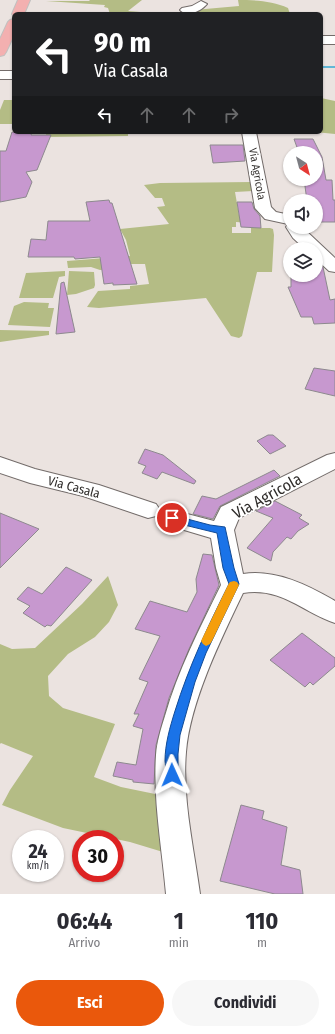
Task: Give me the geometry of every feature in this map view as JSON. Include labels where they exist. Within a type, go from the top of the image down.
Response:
[{"type":"main road","points":[[19,12],[24,0]]},
{"type":"main road","points":[[0,52],[12,26]]},
{"type":"street","points":[[186,8],[195,9],[202,4]]},
{"type":"street","points":[[323,40],[335,40]]},
{"type":"street","points":[[0,75],[12,75]]},
{"type":"street","name":"Via Agricola","points":[[249,134],[263,208],[271,216],[283,218]]},
{"type":"street","points":[[299,234],[333,261]]},
{"type":"street","name":"Via Agricola","points":[[234,584],[228,568],[222,530],[229,513],[335,460]]},
{"type":"street","name":"Via Casala","points":[[0,464],[13,470],[85,489],[148,510]]},
{"type":"street","points":[[172,518],[210,529],[222,530]]},
{"type":"street","points":[[183,894],[172,786],[171,754],[174,735],[190,682],[201,653],[234,584],[245,582],[282,586],[296,591],[335,613]]},
{"type":"green space","points":[[142,0],[128,11],[140,12],[109,12],[108,8],[104,7],[105,5],[46,1]]},
{"type":"green space","points":[[238,0],[270,2],[288,8],[289,12],[193,12],[194,10],[239,6]]},
{"type":"green space","points":[[323,98],[335,101],[335,134],[323,133]]},
{"type":"green space","points":[[4,100],[12,100],[12,124],[0,124],[0,110]]},
{"type":"green space","points":[[46,134],[128,134],[128,136],[46,137]]},
{"type":"green space","points":[[252,182],[253,191],[235,192],[239,215],[260,215],[260,218],[250,218],[251,223],[236,222],[236,227],[232,227],[232,233],[251,233],[251,228],[273,229],[272,272],[257,272],[242,336],[239,338],[231,336],[206,298],[99,308],[87,307],[98,291],[130,289],[130,286],[149,284],[145,264],[124,264],[123,268],[100,270],[91,267],[68,268],[67,261],[130,256],[126,240],[120,229],[169,224],[157,207],[165,206],[162,198],[155,198],[144,185],[160,183]]},
{"type":"green space","points":[[65,271],[65,276],[59,277],[53,298],[19,298],[26,273]]},
{"type":"green space","points":[[69,271],[94,272],[94,288],[76,294],[67,295]]},
{"type":"green space","points":[[24,302],[49,303],[48,308],[54,308],[50,327],[8,325],[14,306]]},
{"type":"green space","points":[[0,330],[49,331],[49,335],[0,342]]},
{"type":"green space","points":[[108,576],[118,605],[109,622],[95,637],[68,654],[48,676],[49,696],[63,708],[115,724],[94,777],[121,787],[160,795],[163,852],[124,841],[124,830],[73,830],[63,828],[2,805],[10,790],[33,756],[1,743],[0,744],[0,644],[12,649],[35,648],[82,604]]},
{"type":"building","points":[[12,132],[12,134],[51,135],[37,170],[26,172],[32,182],[26,197],[0,202],[0,151],[6,151]]},
{"type":"building","points":[[294,139],[313,139],[316,146],[296,146]]},
{"type":"building","points":[[210,145],[243,145],[245,161],[213,163]]},
{"type":"building","points":[[323,163],[326,180],[332,180],[333,200],[335,200],[335,222],[323,222],[323,194],[306,194],[305,186],[323,186]]},
{"type":"building","points":[[109,200],[110,203],[112,203],[137,284],[104,284],[100,257],[75,259],[74,257],[28,257],[31,239],[46,240],[48,221],[90,221],[86,202]]},
{"type":"building","points":[[237,202],[252,202],[254,209],[260,216],[261,228],[241,227]]},
{"type":"building","points":[[323,267],[330,300],[335,299],[335,323],[314,324],[312,317],[301,317],[288,287],[291,287],[291,282],[323,282]]},
{"type":"building","points":[[64,282],[75,332],[56,334],[61,283]]},
{"type":"building","points":[[314,368],[335,371],[335,396],[305,389]]},
{"type":"building","points":[[268,435],[273,435],[286,446],[270,454],[257,441]]},
{"type":"building","points":[[145,449],[163,455],[196,481],[194,484],[162,472],[157,479],[142,473],[146,466],[138,463]]},
{"type":"building","points":[[274,470],[280,476],[220,506],[213,519],[193,514],[202,496],[216,499]]},
{"type":"building","points":[[275,501],[302,515],[299,518],[309,524],[298,531],[291,539],[287,537],[273,552],[271,561],[247,548],[273,518],[256,511]]},
{"type":"building","points":[[0,513],[39,529],[0,568]]},
{"type":"building","points":[[203,554],[212,555],[219,585],[189,649],[169,698],[156,745],[154,784],[133,782],[133,780],[113,776],[117,762],[136,765],[143,729],[133,726],[139,714],[134,714],[148,682],[139,679],[160,636],[135,629],[150,601],[187,612],[197,592],[196,579]]},
{"type":"building","points":[[66,567],[92,580],[51,626],[47,625],[45,627],[23,613],[30,606],[17,599],[28,587],[42,594]]},
{"type":"building","points":[[302,633],[335,658],[335,666],[313,685],[310,682],[305,687],[270,660]]},
{"type":"building","points":[[241,805],[264,811],[262,819],[287,827],[281,865],[300,870],[303,894],[275,894],[220,881]]},
{"type":"waterway","points":[[323,67],[335,67]]},
{"type":"slow traffic","points":[[206,641],[234,585]]},
{"type":"route","points":[[172,518],[210,529],[222,530],[228,568],[234,584],[201,653],[190,682],[174,735],[171,754],[172,775]]}]
